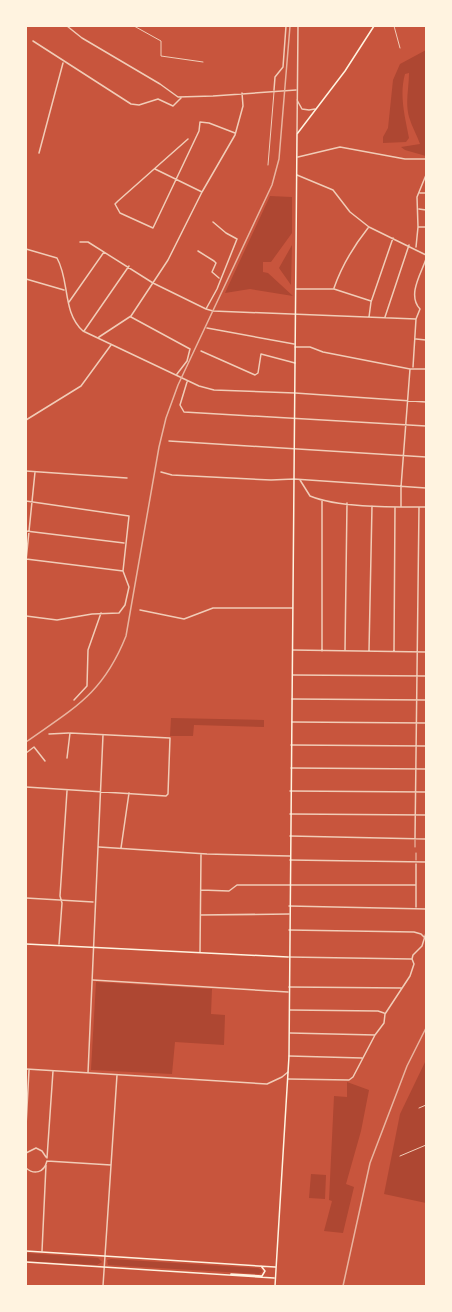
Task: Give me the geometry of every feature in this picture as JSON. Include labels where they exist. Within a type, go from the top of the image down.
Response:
[{"type":"main road","points":[[275,1287],[289,1056],[297,134],[345,72],[374,26]]},
{"type":"main road","points":[[26,944],[289,957]]},
{"type":"main road","points":[[26,1251],[276,1267]]},
{"type":"main road","points":[[26,1262],[262,1276],[265,1271],[260,1266]]},
{"type":"main road","points":[[225,1274],[275,1278]]},
{"type":"street","points":[[67,26],[82,38],[178,97],[297,90]]},
{"type":"street","points":[[274,90],[275,77],[283,67],[286,26]]},
{"type":"street","points":[[297,134],[298,26]]},
{"type":"street","points":[[33,41],[131,104],[139,105],[158,99],[173,106],[182,97]]},
{"type":"street","points":[[39,153],[64,62]]},
{"type":"street","points":[[98,338],[130,316],[168,260],[235,133],[243,106],[242,93]]},
{"type":"street","points":[[297,99],[302,109],[315,109]]},
{"type":"street","points":[[188,139],[115,204],[120,213],[153,228],[199,131],[200,122],[235,133]]},
{"type":"street","points":[[297,158],[340,147],[405,159],[426,159]]},
{"type":"street","points":[[154,168],[202,192]]},
{"type":"street","points":[[297,174],[333,190],[350,212],[369,227],[409,244],[426,255]]},
{"type":"street","points":[[416,248],[418,209],[416,204],[426,174]]},
{"type":"street","points":[[419,193],[426,193]]},
{"type":"street","points":[[418,209],[426,210]]},
{"type":"street","points":[[206,309],[217,289],[237,239],[226,234],[213,222]]},
{"type":"street","points":[[418,226],[426,227]]},
{"type":"street","points":[[334,289],[342,266],[369,227]]},
{"type":"street","points":[[368,317],[393,238]]},
{"type":"street","points":[[80,242],[88,242],[153,283],[206,309],[416,319]]},
{"type":"street","points":[[384,318],[409,244]]},
{"type":"street","points":[[26,249],[57,258],[68,304],[76,325],[83,331],[199,386],[214,390],[426,402]]},
{"type":"street","points":[[68,304],[104,251]]},
{"type":"street","points":[[198,251],[216,263],[212,272],[220,279]]},
{"type":"street","points":[[420,309],[414,301],[414,293],[426,259]]},
{"type":"street","points":[[83,331],[129,266]]},
{"type":"street","points":[[26,279],[65,291]]},
{"type":"street","points":[[296,289],[334,289],[372,302]]},
{"type":"street","points":[[401,507],[405,424],[416,319],[420,309],[426,306]]},
{"type":"street","points":[[130,316],[190,349],[187,362],[176,375]]},
{"type":"street","points":[[207,328],[310,347],[323,352],[426,369]]},
{"type":"street","points":[[415,339],[426,340]]},
{"type":"street","points":[[26,420],[81,386],[111,344]]},
{"type":"street","points":[[201,351],[255,375],[258,373],[261,354],[273,355],[295,363]]},
{"type":"street","points":[[188,381],[180,405],[184,412],[426,426]]},
{"type":"street","points":[[169,441],[426,457]]},
{"type":"street","points":[[26,471],[127,478]]},
{"type":"street","points":[[35,471],[33,502],[27,531],[26,560],[123,571]]},
{"type":"street","points":[[160,472],[171,475],[254,480],[294,478],[426,488]]},
{"type":"street","points":[[300,480],[310,496],[322,500],[372,506],[426,507]]},
{"type":"street","points":[[322,500],[322,651]]},
{"type":"street","points":[[26,501],[128,515],[123,571],[129,587],[125,605],[119,613],[101,613],[57,621],[26,616]]},
{"type":"street","points":[[345,651],[347,503]]},
{"type":"street","points":[[369,651],[372,506]]},
{"type":"street","points":[[394,651],[395,507]]},
{"type":"street","points":[[415,838],[419,507]]},
{"type":"street","points":[[27,531],[125,543]]},
{"type":"street","points":[[140,610],[184,619],[213,608],[292,608]]},
{"type":"street","points":[[74,700],[87,686],[88,651],[101,613]]},
{"type":"street","points":[[292,650],[426,652]]},
{"type":"street","points":[[292,675],[426,676]]},
{"type":"street","points":[[291,699],[426,700]]},
{"type":"street","points":[[291,722],[426,723]]},
{"type":"street","points":[[68,758],[70,733]]},
{"type":"street","points":[[26,788],[166,796],[168,794],[170,738],[49,734]]},
{"type":"street","points":[[88,1073],[103,735]]},
{"type":"street","points":[[291,745],[426,746]]},
{"type":"street","points":[[26,753],[34,747],[45,761]]},
{"type":"street","points":[[291,768],[426,769]]},
{"type":"street","points":[[59,945],[67,790]]},
{"type":"street","points":[[290,791],[426,792]]},
{"type":"street","points":[[121,849],[129,793]]},
{"type":"street","points":[[290,814],[426,815]]},
{"type":"street","points":[[290,836],[426,839]]},
{"type":"street","points":[[98,847],[201,854],[290,856]]},
{"type":"street","points":[[200,953],[201,854]]},
{"type":"street","points":[[290,860],[426,862]]},
{"type":"street","points":[[416,862],[417,908]]},
{"type":"street","points":[[201,890],[229,891],[237,885],[416,885]]},
{"type":"street","points":[[26,898],[94,902]]},
{"type":"street","points":[[289,906],[426,909]]},
{"type":"street","points":[[200,915],[289,914]]},
{"type":"street","points":[[289,930],[414,932],[421,934],[424,938]]},
{"type":"street","points":[[412,959],[422,946],[426,933]]},
{"type":"street","points":[[289,957],[412,959]]},
{"type":"street","points":[[287,1079],[349,1080],[353,1077],[375,1035],[384,1023],[385,1014],[403,988],[414,964],[412,959]]},
{"type":"street","points":[[93,980],[289,992]]},
{"type":"street","points":[[289,987],[403,988]]},
{"type":"street","points":[[289,1011],[378,1011],[385,1014]]},
{"type":"street","points":[[289,1033],[375,1035]]},
{"type":"street","points":[[289,1056],[362,1058]]},
{"type":"street","points":[[26,1126],[27,1069],[267,1084],[288,1072]]},
{"type":"street","points":[[42,1252],[54,1071]]},
{"type":"street","points":[[103,1287],[117,1074]]},
{"type":"street","points":[[26,1153],[36,1148],[42,1151],[47,1159]]},
{"type":"street","points":[[47,1159],[111,1165]]},
{"type":"street","points":[[26,1168],[36,1173],[43,1170],[46,1165]]},
{"type":"lane","points":[[134,26],[161,40],[161,56],[204,62]]},
{"type":"lane","points":[[394,26],[400,48]]},
{"type":"lane","points":[[268,165],[274,90]]},
{"type":"lane","points":[[415,838],[415,847]]},
{"type":"lane","points":[[416,853],[416,862]]},
{"type":"lane","points":[[419,1108],[426,1105]]},
{"type":"lane","points":[[400,1156],[426,1145]]},
{"type":"shaded area","points":[[426,50],[426,156],[401,147],[420,144],[408,111],[409,73],[405,74],[403,82],[403,106],[409,138],[406,142],[383,143],[383,137],[388,128],[393,80],[400,64]]},
{"type":"shaded area","points":[[270,196],[292,197],[292,233],[271,262],[263,262],[263,272],[268,273],[293,296],[250,289],[225,293]]},
{"type":"shaded area","points":[[292,245],[291,285],[279,268]]},
{"type":"shaded area","points":[[171,718],[264,720],[264,727],[194,725],[193,736],[170,736]]},
{"type":"shaded area","points":[[96,982],[212,989],[211,1014],[225,1015],[224,1045],[175,1042],[172,1074],[91,1070]]},
{"type":"shaded area","points":[[426,1060],[426,1203],[384,1194],[400,1114]]},
{"type":"shaded area","points":[[347,1082],[369,1090],[361,1131],[346,1184],[354,1187],[343,1233],[324,1231],[332,1201],[329,1200],[334,1096],[347,1097]]},
{"type":"shaded area","points":[[311,1174],[326,1175],[325,1199],[309,1198]]},
{"type":"shaded area","points":[[26,1253],[98,1258],[102,1262],[97,1265],[26,1261]]},
{"type":"shaded area","points":[[107,1260],[258,1268],[262,1272],[259,1274],[108,1265]]},
{"type":"railway","points":[[26,742],[73,709],[97,686],[117,656],[126,636],[166,418],[178,385],[272,185],[279,159],[290,26]]},
{"type":"railway","points":[[343,1286],[370,1163],[407,1066],[426,1028]]}]
